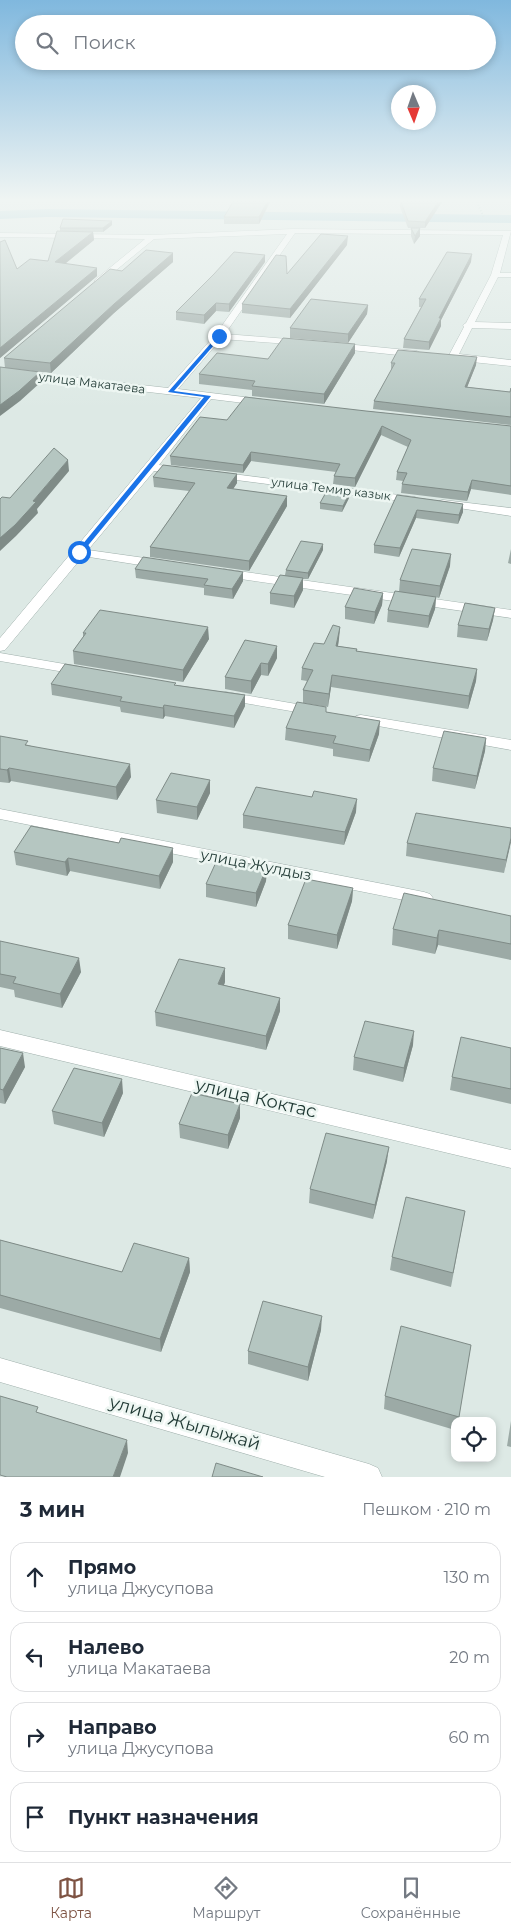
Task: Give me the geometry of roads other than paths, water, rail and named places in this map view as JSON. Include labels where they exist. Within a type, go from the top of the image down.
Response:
[{"type":"street","points":[[91,288],[111,271]]},
{"type":"street","points":[[170,392],[219,336],[265,271]]},
{"type":"street","points":[[496,271],[448,356],[511,363]]},
{"type":"street","points":[[495,275],[511,275]]},
{"type":"street","points":[[467,325],[511,326]]},
{"type":"street","points":[[219,336],[307,344]]},
{"type":"street","points":[[326,345],[423,354]]},
{"type":"street","name":"улица Макатаева","points":[[0,372],[276,403]]},
{"type":"street","points":[[0,647],[208,396]]},
{"type":"street","points":[[151,467],[190,472]]},
{"type":"street","name":"улица Темир казык","points":[[209,474],[511,512]]},
{"type":"street","points":[[79,552],[167,565]]},
{"type":"street","points":[[206,571],[511,614]]},
{"type":"street","points":[[0,657],[98,674]]},
{"type":"street","points":[[216,694],[324,713]]},
{"type":"street","points":[[344,716],[511,745]]},
{"type":"street","name":"улица Жулдыз","points":[[0,814],[444,902]]},
{"type":"street","name":"улица Коктас","points":[[0,1038],[511,1159]]},
{"type":"street","name":"улица Жылыжай","points":[[0,1370],[370,1477]]}]
